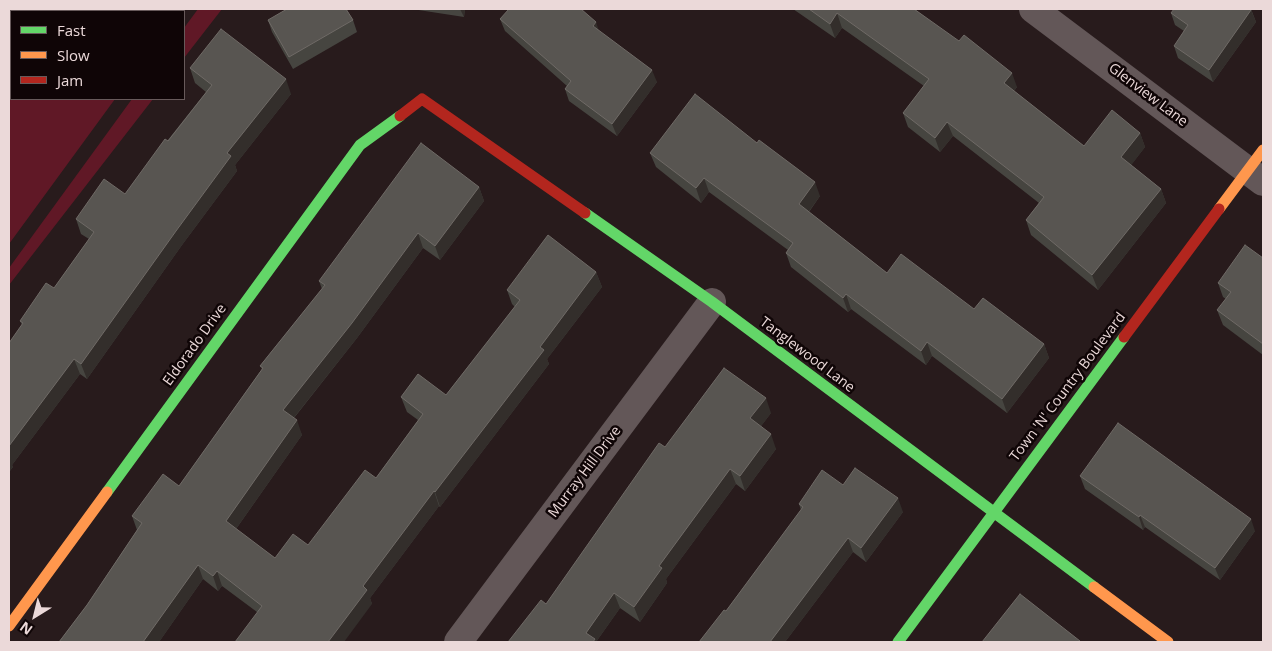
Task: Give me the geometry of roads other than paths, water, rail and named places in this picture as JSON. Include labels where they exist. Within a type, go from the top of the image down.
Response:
[{"type":"street","name":"Glenview Lane","points":[[1033,9],[1258,168]]},
{"type":"street","name":"Tanglewood Lane","points":[[422,99],[712,302],[1168,642]]},
{"type":"street","name":"Eldorado Drive","points":[[9,626],[360,145],[422,99]]},
{"type":"street","name":"Town 'N' Country Boulevard","points":[[898,642],[994,513],[1258,168]]},
{"type":"street","name":"Murray Hill Drive","points":[[458,642],[712,302]]}]
